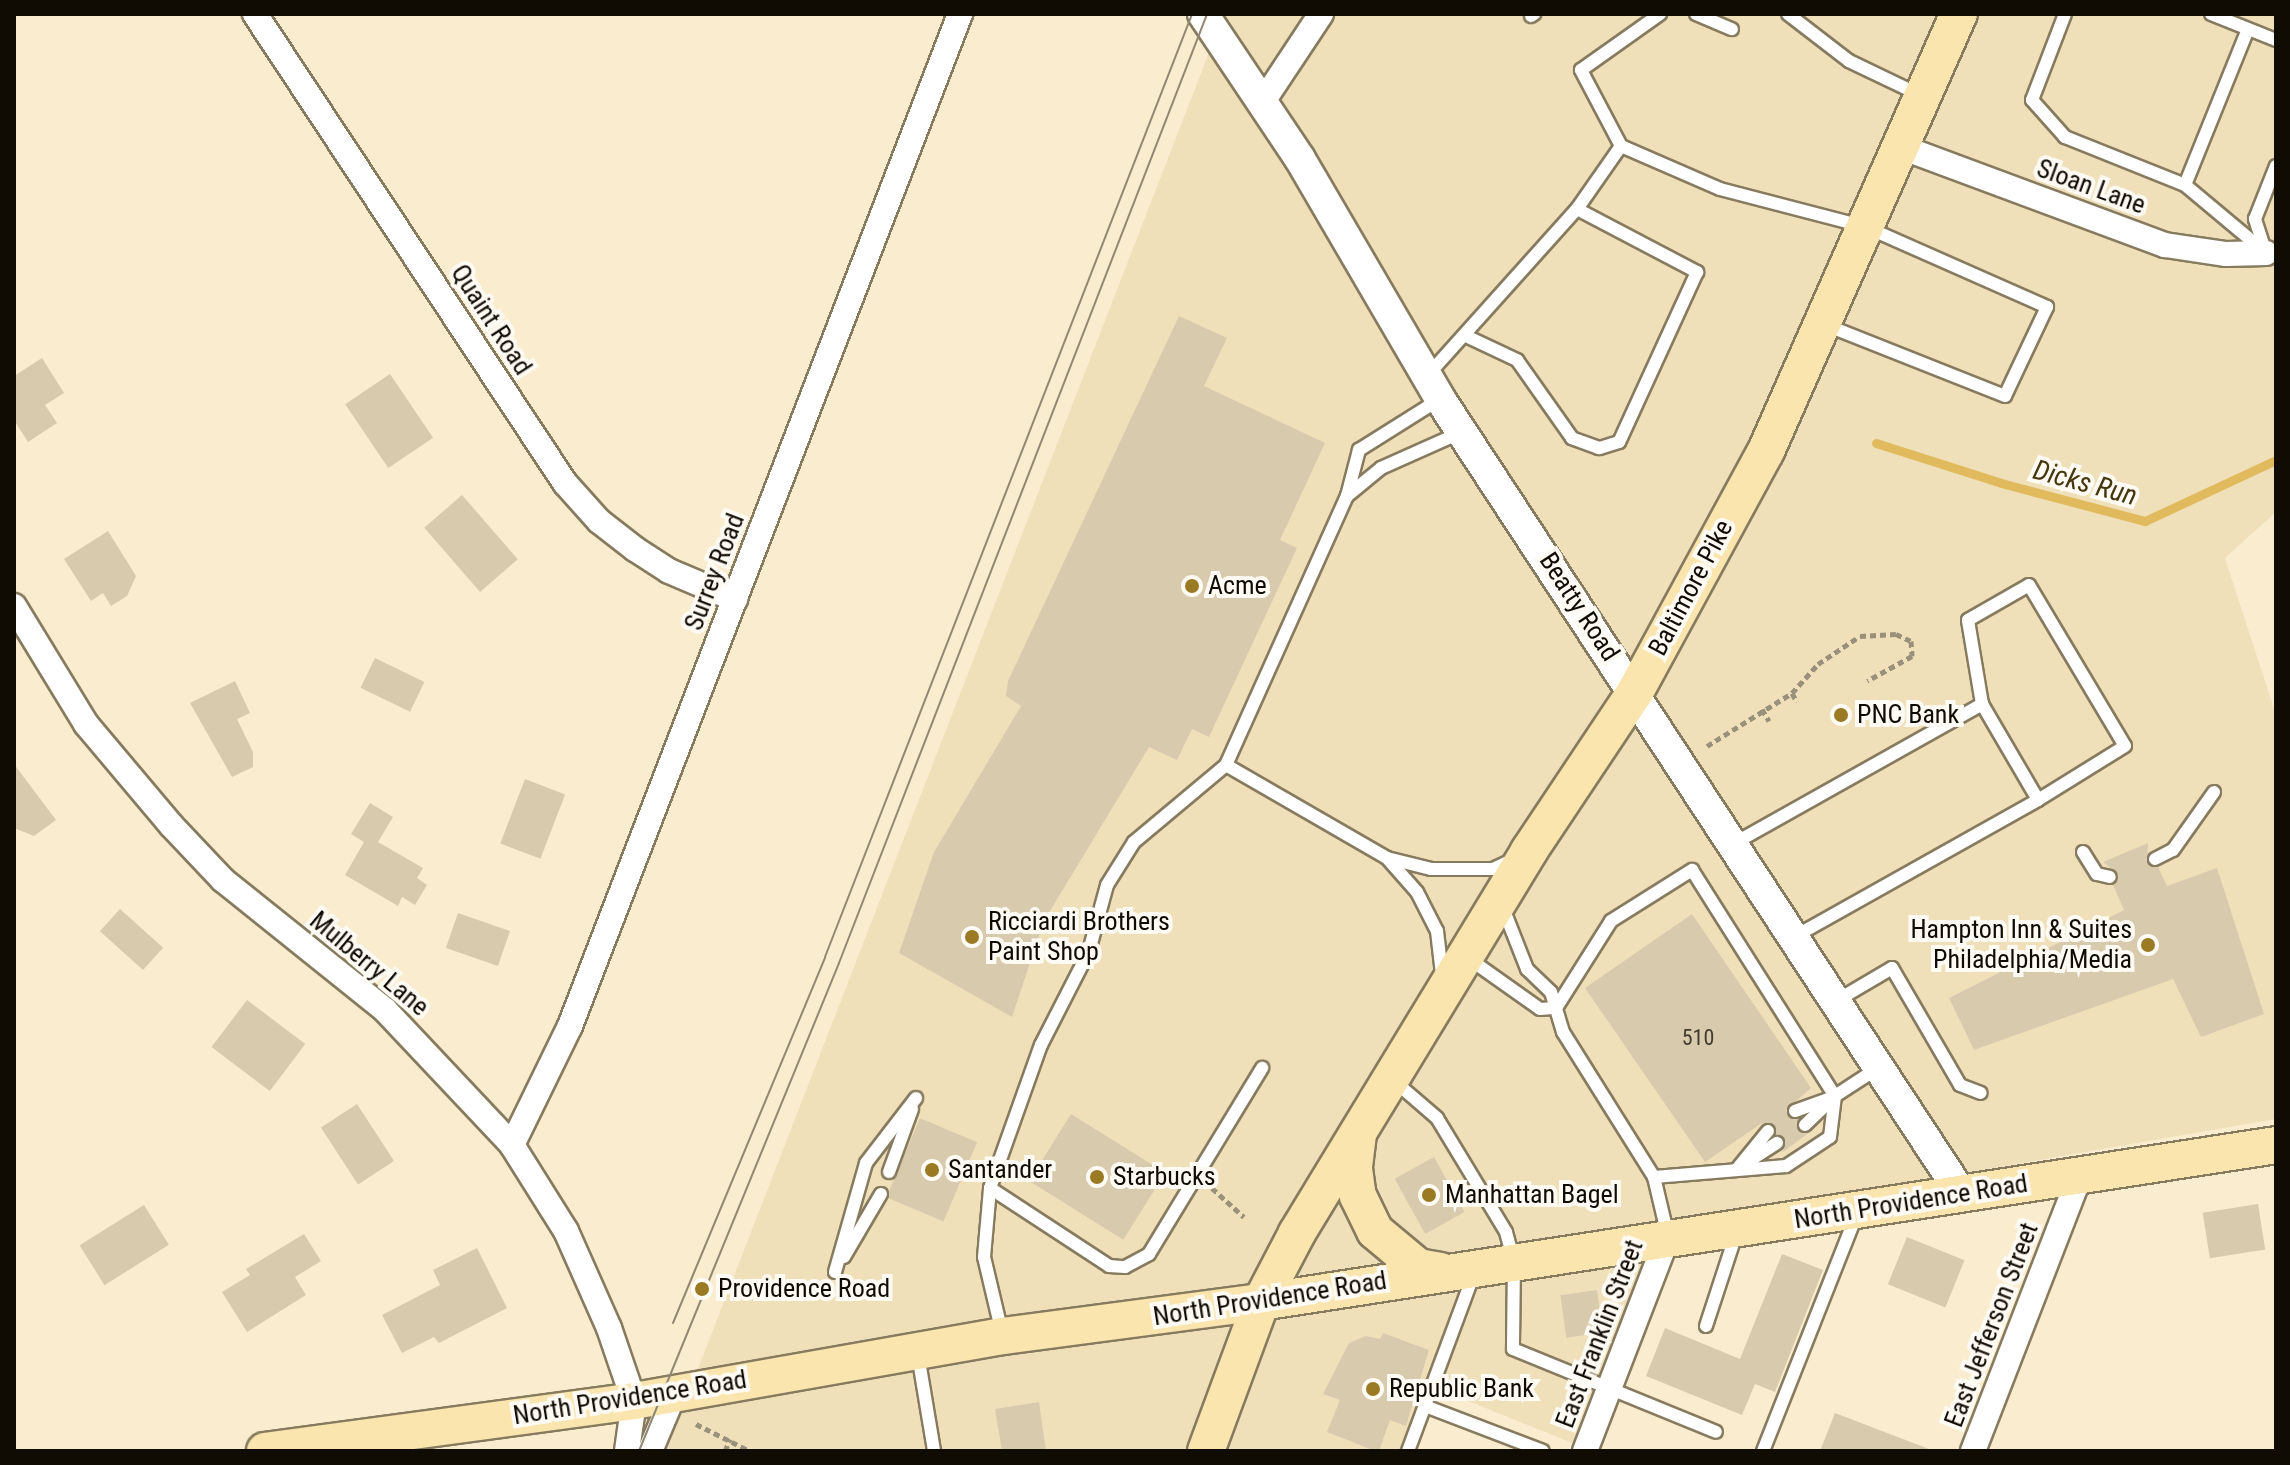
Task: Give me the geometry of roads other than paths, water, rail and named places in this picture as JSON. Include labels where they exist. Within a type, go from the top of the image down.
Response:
[{"type":"main road","name":"Baltimore Pike","points":[[1206,1451],[1261,1302],[1359,1126],[1467,958],[1529,851],[1635,692],[1766,451],[1959,14]]},
{"type":"main road","points":[[1359,1126],[1354,1169],[1369,1221],[1381,1239],[1418,1267],[1461,1270]]},
{"type":"main road","name":"North Providence Road","points":[[265,1451],[412,1440],[1003,1336],[1261,1302],[1668,1236],[1963,1196],[2276,1145]]},
{"type":"street","name":"Quaint Road","points":[[255,14],[565,483],[599,521],[635,549],[669,571],[735,599]]},
{"type":"street","name":"Surrey Road","points":[[512,1145],[570,1026],[960,14]]},
{"type":"street","name":"Beatty Road","points":[[1203,14],[1262,103],[1434,388],[1963,1196]]},
{"type":"street","points":[[1262,103],[1321,14]]},
{"type":"street","name":"Sloan Lane","points":[[1901,147],[2165,245],[2226,254],[2271,247]]},
{"type":"street","name":"Mulberry Lane","points":[[14,606],[86,724],[171,825],[223,880],[385,1010],[512,1145],[566,1231],[634,1401]]},
{"type":"street","name":"East Jefferson Street","points":[[1973,1451],[2080,1175]]},
{"type":"street","name":"East Franklin Street","points":[[1585,1451],[1668,1236]]},
{"type":"street","points":[[650,1451],[674,1394]]},
{"type":"street","points":[[627,1451],[634,1401]]},
{"type":"lane","points":[[1660,14],[1581,70],[1621,146],[1720,189],[1866,227],[2047,307],[2005,396],[1822,324]]},
{"type":"lane","points":[[1696,14],[1732,29]]},
{"type":"lane","points":[[1788,14],[1849,61],[1923,96]]},
{"type":"lane","points":[[2065,14],[2032,100],[2065,137],[2185,185],[2271,247]]},
{"type":"lane","points":[[2211,14],[2276,40]]},
{"type":"lane","points":[[2185,185],[2248,29]]},
{"type":"lane","points":[[1003,1336],[984,1257],[990,1188],[1041,1045],[1089,951],[1107,885],[1134,842],[1226,765],[1347,496],[1359,450],[1434,388],[1466,336],[1577,209],[1621,146]]},
{"type":"lane","points":[[2271,247],[2255,219],[2276,166]]},
{"type":"lane","points":[[1466,336],[1517,360],[1572,438],[1599,448],[1619,442],[1697,272],[1577,209]]},
{"type":"lane","points":[[1347,496],[1381,468],[1463,432]]},
{"type":"lane","points":[[1794,937],[2038,800],[2125,746],[2029,585],[1968,620],[1982,704],[2038,800]]},
{"type":"lane","points":[[1733,844],[1982,704]]},
{"type":"lane","points":[[1226,765],[1387,858],[1431,869],[1493,869],[1529,851]]},
{"type":"lane","points":[[2155,859],[2173,850],[2214,792]]},
{"type":"lane","points":[[2083,852],[2097,874],[2110,877]]},
{"type":"lane","points":[[1387,858],[1417,892],[1437,931],[1440,1001]]},
{"type":"lane","points":[[1556,1008],[1611,921],[1692,870],[1835,1096],[1830,1137],[1786,1166],[1654,1177]]},
{"type":"lane","points":[[1500,899],[1527,969],[1551,992],[1563,1032],[1654,1177],[1668,1236]]},
{"type":"lane","points":[[1467,958],[1540,1009],[1556,1008]]},
{"type":"lane","points":[[1836,1001],[1892,968],[1960,1085],[1981,1093]]},
{"type":"lane","points":[[990,1188],[1109,1266],[1125,1267],[1149,1254],[1262,1068]]},
{"type":"lane","points":[[1805,1125],[1835,1096],[1878,1068]]},
{"type":"lane","points":[[1391,1078],[1437,1118],[1506,1232],[1514,1262],[1513,1349],[1716,1432]]},
{"type":"lane","points":[[1795,1111],[1835,1096]]},
{"type":"lane","points":[[881,1194],[835,1272],[866,1163],[916,1098],[889,1172]]},
{"type":"lane","points":[[1737,1169],[1768,1131]]},
{"type":"lane","points":[[1737,1169],[1777,1143]]},
{"type":"lane","points":[[1763,1451],[1858,1211]]},
{"type":"lane","points":[[1706,1326],[1738,1227]]},
{"type":"lane","points":[[1408,1451],[1425,1406],[1461,1270]]},
{"type":"lane","points":[[917,1350],[934,1451]]},
{"type":"lane","points":[[1425,1406],[1543,1451]]},
{"type":"waterway","name":"Dicks Run","points":[[1876,443],[2001,483],[2145,521],[2276,460]]},
{"type":"tram line","points":[[673,1323],[825,957],[1192,14]]},
{"type":"tram line","points":[[639,1451],[839,963],[1207,14]]},
{"type":"place","name":"Acme","points":[[1192,586]]},
{"type":"place","name":"PNC Bank","points":[[1841,715]]},
{"type":"place","name":"Ricciardi Brothers Paint Shop","points":[[972,937]]},
{"type":"place","name":"Hampton Inn & Suites Philadelphia/Media","points":[[2148,945]]},
{"type":"place","name":"Santander","points":[[932,1170]]},
{"type":"place","name":"Starbucks","points":[[1097,1177]]},
{"type":"place","name":"Manhattan Bagel","points":[[1429,1195]]},
{"type":"place","name":"Providence Road","points":[[702,1289]]},
{"type":"place","name":"Republic Bank","points":[[1373,1389]]}]
